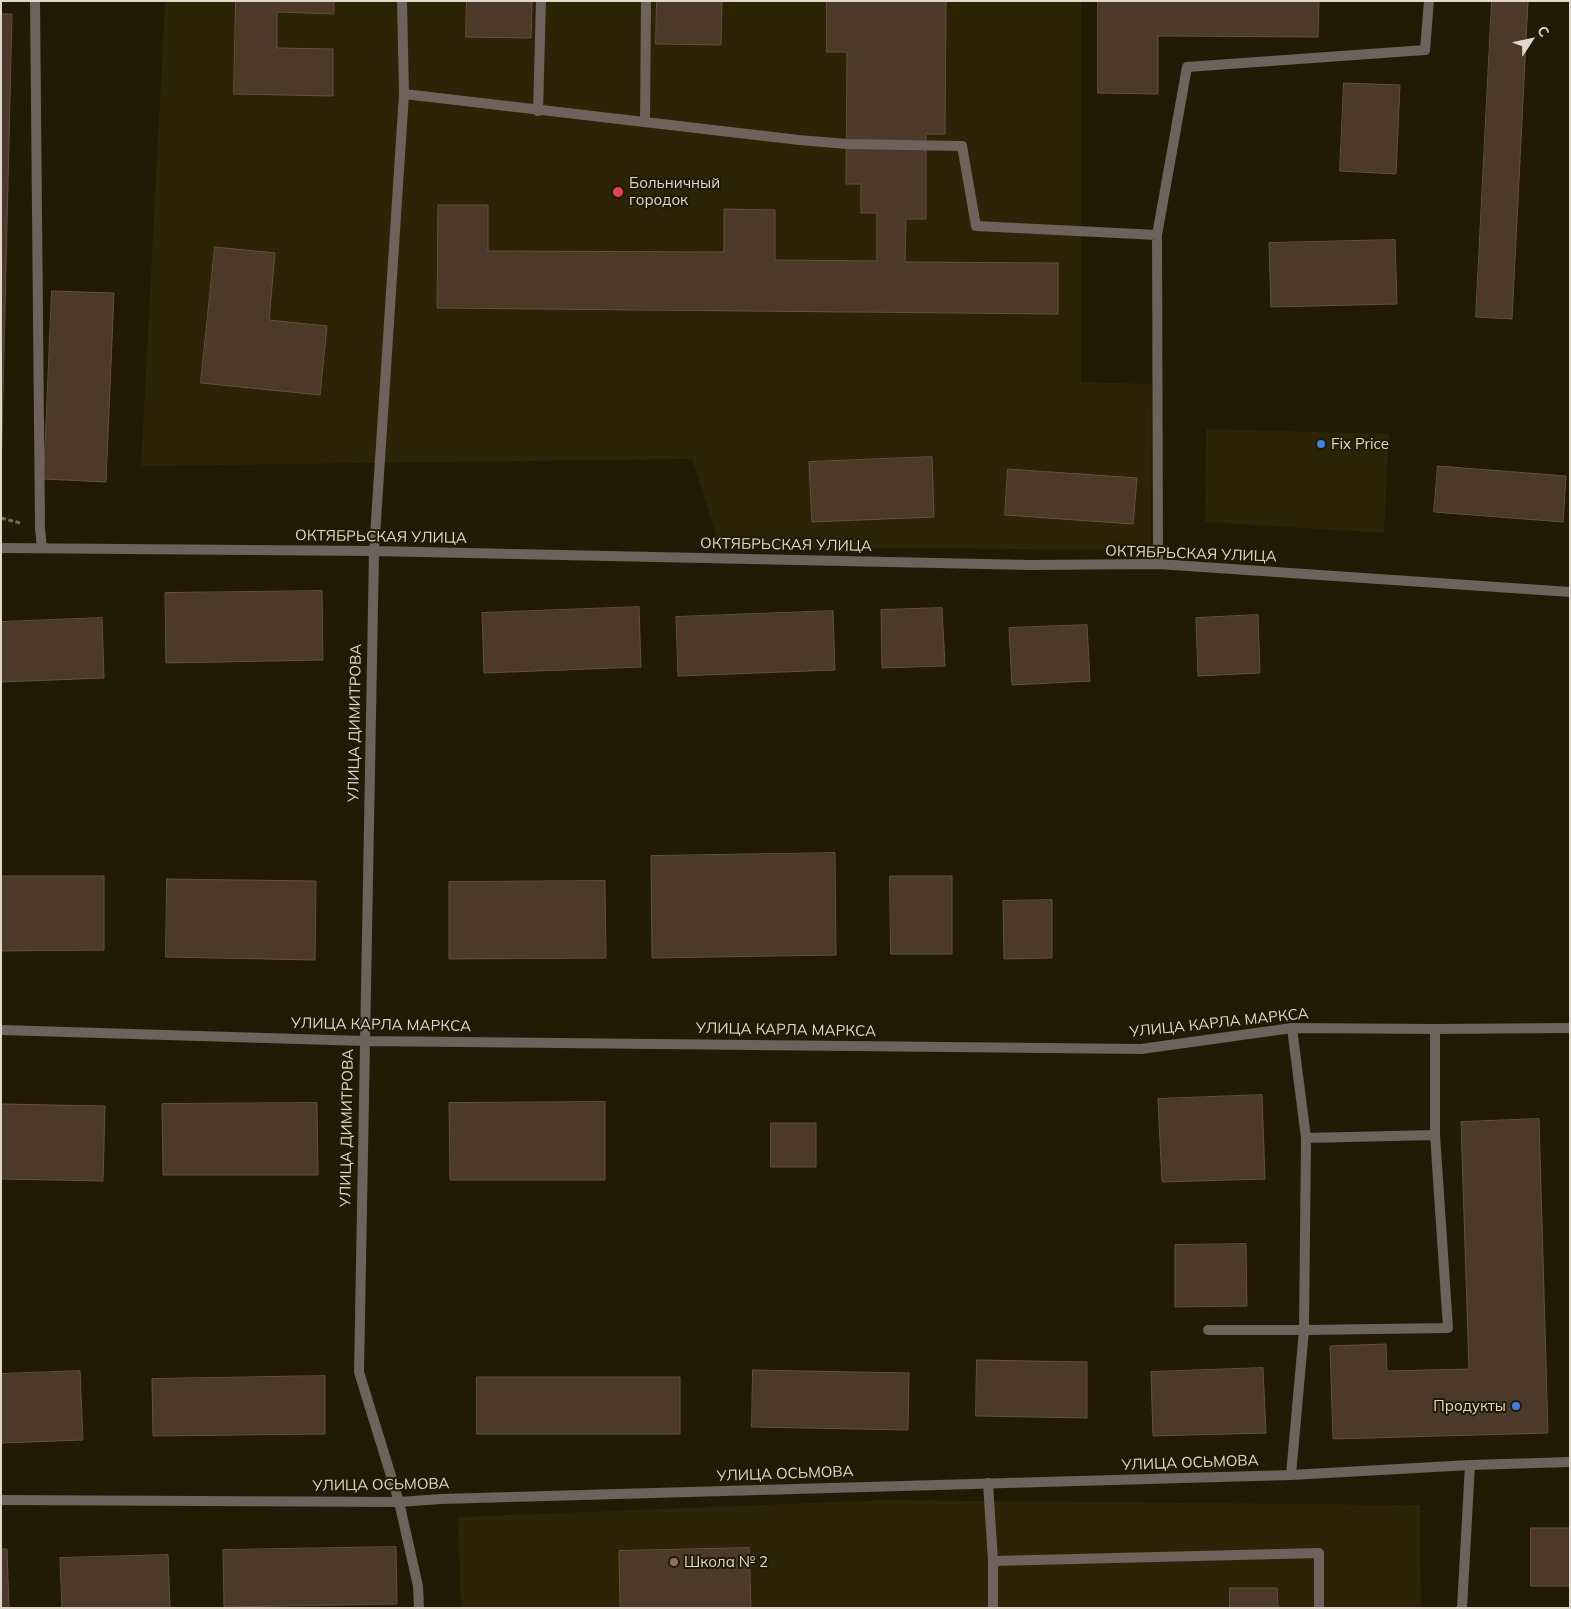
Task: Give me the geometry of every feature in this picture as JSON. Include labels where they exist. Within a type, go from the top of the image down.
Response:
[{"type":"street","points":[[35,1],[40,528],[42,548]]},
{"type":"street","name":"УЛИЦА ДИМИТРОВА","points":[[402,1],[404,94],[374,551],[359,1372],[399,1502],[418,1586],[419,1608]]},
{"type":"street","points":[[538,111],[541,1]]},
{"type":"street","points":[[645,121],[646,1]]},
{"type":"street","points":[[1158,564],[1157,235],[1187,67],[1425,50],[1429,1]]},
{"type":"street","points":[[404,94],[538,111],[838,143],[962,146],[976,226],[1157,235]]},
{"type":"street","name":"ОКТЯБРЬСКАЯ УЛИЦА","points":[[1,548],[374,551],[1020,565],[1158,564],[1570,592]]},
{"type":"street","points":[[1292,1028],[1306,1138],[1304,1330],[1292,1475]]},
{"type":"street","name":"УЛИЦА КАРЛА МАРКСА","points":[[1,1030],[364,1041],[1141,1049],[1292,1028],[1570,1028]]},
{"type":"street","points":[[1208,1330],[1448,1328],[1435,1135],[1435,1029]]},
{"type":"street","points":[[1306,1138],[1435,1135]]},
{"type":"street","name":"УЛИЦА ОСЬМОВА","points":[[1,1500],[399,1502],[441,1499],[1292,1475],[1470,1464],[1570,1462]]},
{"type":"street","points":[[1462,1608],[1470,1464]]},
{"type":"street","points":[[988,1483],[993,1608]]},
{"type":"street","points":[[992,1561],[1318,1553],[1319,1608]]},
{"type":"shaded area","name":"Больничный городок","points":[[165,1],[1081,1],[1081,382],[1152,384],[1151,550],[720,547],[692,459],[141,466]]},
{"type":"shaded area","points":[[1206,429],[1389,434],[1384,533],[1205,522]]},
{"type":"shaded area","points":[[886,1500],[1420,1505],[1421,1608],[461,1608],[458,1517]]},
{"type":"building","points":[[236,1],[334,1],[334,14],[277,12],[277,48],[333,49],[333,96],[234,94]]},
{"type":"building","points":[[467,1],[532,1],[531,38],[466,37]]},
{"type":"building","points":[[657,1],[722,1],[721,45],[656,44]]},
{"type":"building","points":[[827,1],[946,1],[945,134],[926,134],[926,219],[906,219],[905,262],[1058,263],[1058,314],[437,308],[438,205],[488,205],[488,251],[724,252],[724,209],[775,210],[775,260],[877,261],[877,213],[861,213],[861,184],[846,184],[847,52],[827,52]]},
{"type":"building","points":[[1098,1],[1319,1],[1318,37],[1158,36],[1158,94],[1098,93]]},
{"type":"building","points":[[1492,1],[1528,1],[1512,319],[1476,317]]},
{"type":"building","points":[[1,14],[12,14],[1,477]]},
{"type":"building","points":[[1344,83],[1400,85],[1396,174],[1340,171]]},
{"type":"building","points":[[1395,240],[1397,304],[1271,307],[1269,243]]},
{"type":"building","points":[[215,247],[275,253],[269,320],[327,326],[320,395],[201,383]]},
{"type":"building","points":[[52,291],[114,293],[106,482],[44,479]]},
{"type":"building","points":[[932,457],[934,517],[812,522],[809,462]]},
{"type":"building","points":[[1438,466],[1566,476],[1563,522],[1434,512]]},
{"type":"building","points":[[1008,469],[1137,478],[1133,524],[1005,515]]},
{"type":"building","points":[[322,591],[323,660],[166,663],[165,593]]},
{"type":"building","points":[[639,607],[641,667],[484,673],[482,613]]},
{"type":"building","points":[[942,608],[945,666],[882,668],[881,610]]},
{"type":"building","points":[[833,611],[835,670],[678,676],[676,617]]},
{"type":"building","points":[[1258,615],[1260,673],[1198,676],[1196,618]]},
{"type":"building","points":[[102,618],[104,678],[1,682],[1,622]]},
{"type":"building","points":[[1087,625],[1090,681],[1012,685],[1009,628]]},
{"type":"building","points":[[835,853],[836,955],[652,958],[651,856]]},
{"type":"building","points":[[1,876],[104,876],[104,950],[1,951]]},
{"type":"building","points":[[890,876],[952,876],[952,954],[891,954]]},
{"type":"building","points":[[167,879],[316,881],[315,960],[166,957]]},
{"type":"building","points":[[605,881],[606,958],[449,959],[449,882]]},
{"type":"building","points":[[1052,900],[1052,958],[1004,959],[1003,901]]},
{"type":"building","points":[[1262,1095],[1265,1179],[1162,1182],[1158,1099]]},
{"type":"building","points":[[605,1102],[605,1180],[450,1180],[449,1103]]},
{"type":"building","points":[[317,1103],[318,1175],[163,1175],[162,1104]]},
{"type":"building","points":[[1,1104],[105,1106],[103,1181],[1,1179]]},
{"type":"building","points":[[1539,1119],[1548,1433],[1333,1439],[1330,1346],[1386,1344],[1387,1371],[1469,1369],[1461,1122]]},
{"type":"building","points":[[771,1123],[816,1123],[816,1167],[771,1167]]},
{"type":"building","points":[[1246,1244],[1247,1306],[1175,1307],[1175,1245]]},
{"type":"building","points":[[977,1360],[1087,1362],[1087,1418],[976,1416]]},
{"type":"building","points":[[1263,1368],[1266,1433],[1153,1436],[1151,1372]]},
{"type":"building","points":[[753,1370],[909,1373],[908,1430],[752,1427]]},
{"type":"building","points":[[80,1371],[83,1440],[1,1443],[1,1374]]},
{"type":"building","points":[[325,1376],[325,1434],[153,1436],[152,1379]]},
{"type":"building","points":[[477,1377],[680,1377],[680,1434],[477,1434]]},
{"type":"building","points":[[1531,1528],[1570,1528],[1570,1586],[1531,1586]]},
{"type":"building","points":[[396,1547],[397,1604],[224,1607],[223,1550]]},
{"type":"building","points":[[749,1548],[751,1608],[620,1608],[619,1551]]},
{"type":"building","points":[[1,1549],[7,1549],[9,1608],[1,1608]]},
{"type":"building","points":[[168,1555],[170,1608],[62,1608],[60,1558]]},
{"type":"building","points":[[1230,1588],[1277,1588],[1278,1608],[1230,1608]]},
{"type":"place","name":"Больничный городок","points":[[618,192]]},
{"type":"place","name":"Fix Price","points":[[1321,444]]},
{"type":"place","name":"Продукты","points":[[1516,1406]]},
{"type":"place","name":"Школа № 2","points":[[674,1562]]}]
